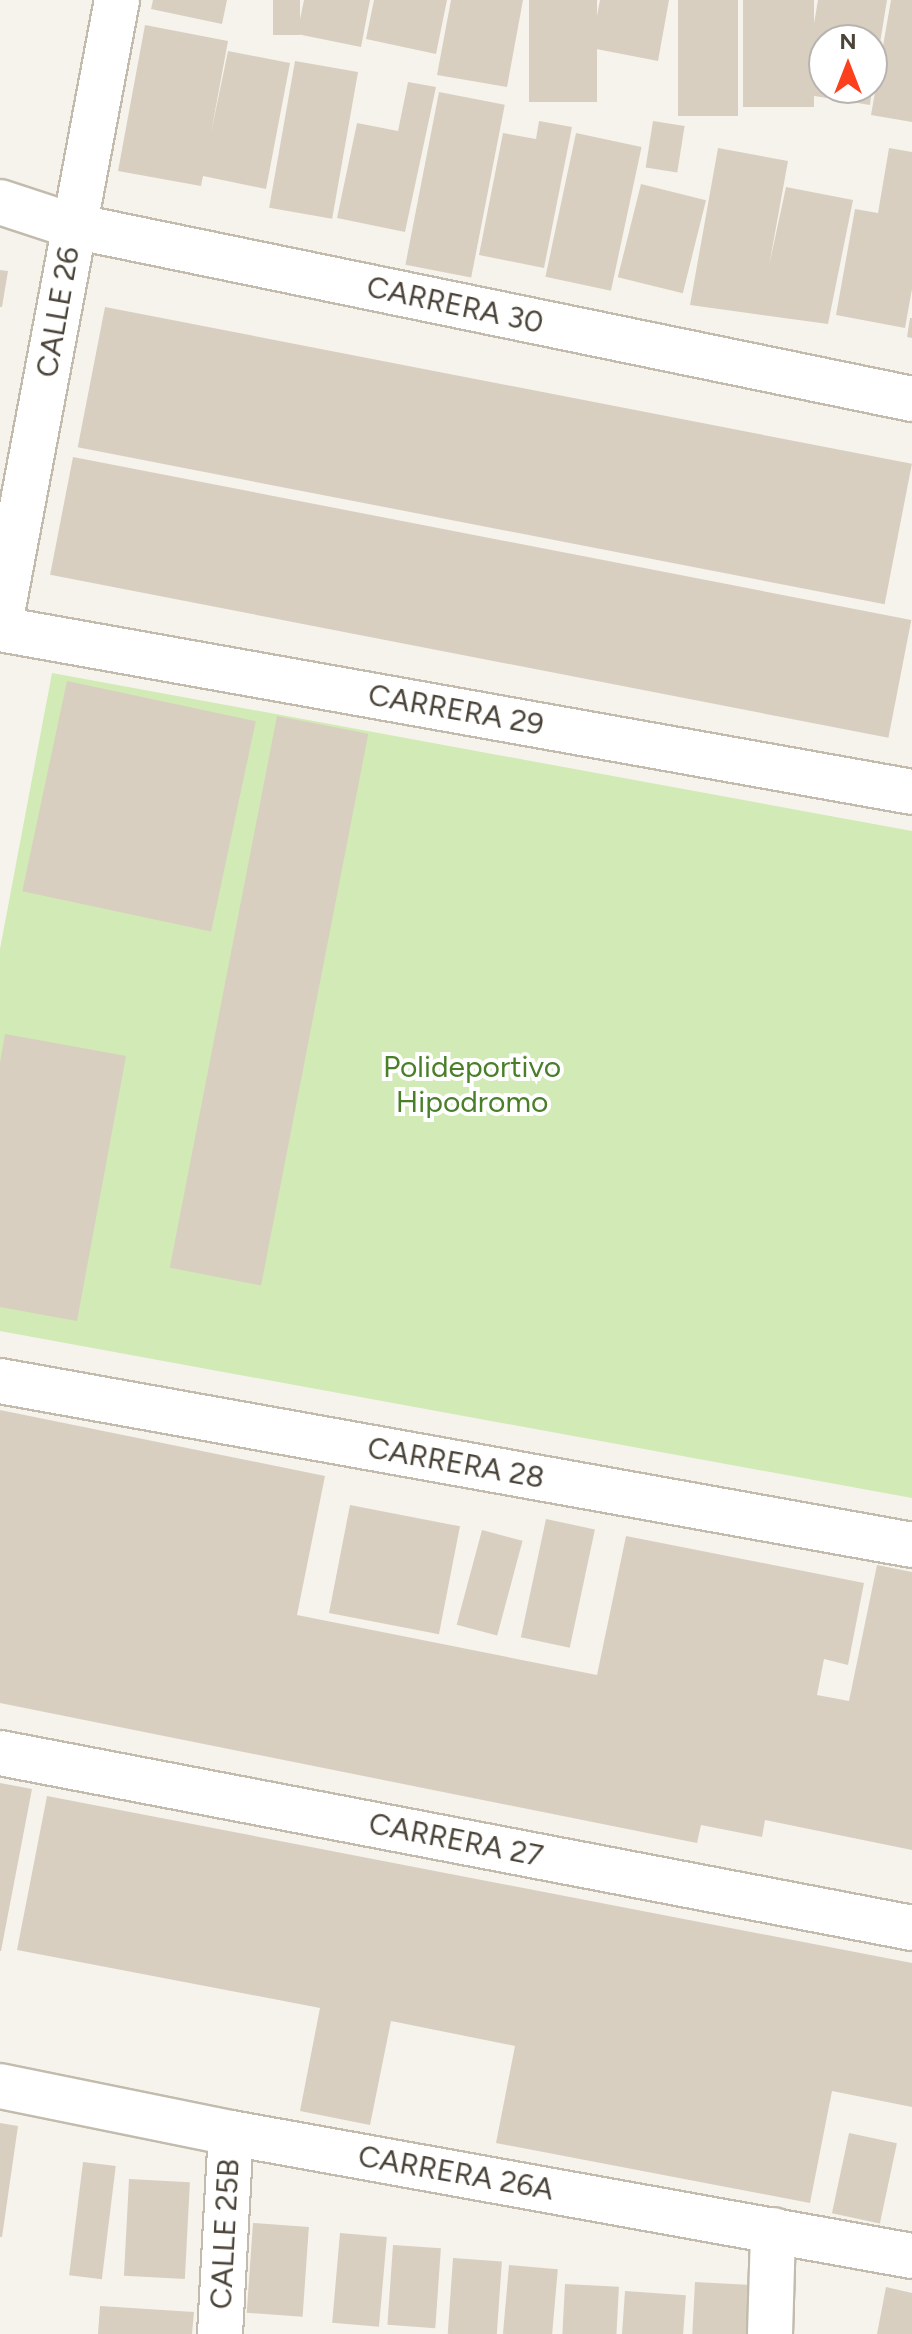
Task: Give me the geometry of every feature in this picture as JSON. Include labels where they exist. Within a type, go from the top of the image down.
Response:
[{"type":"street","name":"CALLE 26","points":[[0,626],[117,0]]},
{"type":"street","name":"CARRERA 30","points":[[0,202],[73,226],[912,399]]},
{"type":"street","name":"CARRERA 29","points":[[0,626],[912,792]]},
{"type":"street","name":"CARRERA 28","points":[[0,1381],[912,1545]]},
{"type":"street","name":"CARRERA 27","points":[[0,1753],[912,1928]]},
{"type":"street","name":"CARRERA 26A","points":[[0,2086],[231,2133],[912,2256]]},
{"type":"street","name":"CALLE 25B","points":[[220,2334],[231,2133]]},
{"type":"street","points":[[770,2334],[773,2230]]},
{"type":"green space","name":"Polideportivo Hipodromo","points":[[52,673],[912,831],[912,1498],[0,1331],[0,949]]},
{"type":"building","points":[[153,0],[227,0],[222,24],[151,9]]},
{"type":"building","points":[[273,0],[300,0],[300,35],[273,35]]},
{"type":"building","points":[[304,0],[370,0],[361,47],[297,34]]},
{"type":"building","points":[[374,0],[447,0],[436,54],[366,39]]},
{"type":"building","points":[[451,0],[523,0],[507,87],[437,75]]},
{"type":"building","points":[[529,0],[597,0],[597,102],[529,102]]},
{"type":"building","points":[[600,0],[669,0],[658,61],[591,48]]},
{"type":"building","points":[[678,0],[738,0],[738,116],[678,116]]},
{"type":"building","points":[[743,0],[814,0],[814,24],[808,24],[808,104],[814,104],[814,107],[743,107]]},
{"type":"building","points":[[818,0],[887,0],[883,24],[814,24]]},
{"type":"building","points":[[891,0],[912,0],[912,122],[871,115],[873,104],[888,104],[887,24]]},
{"type":"building","points":[[145,25],[228,41],[211,133],[228,51],[290,63],[266,189],[203,176],[201,186],[118,171]]},
{"type":"building","points":[[808,59],[808,95],[802,94]]},
{"type":"building","points":[[295,61],[358,72],[332,219],[269,208]]},
{"type":"building","points":[[408,82],[436,87],[405,232],[337,218],[357,123],[398,131]]},
{"type":"building","points":[[439,92],[505,105],[471,278],[405,265]]},
{"type":"building","points":[[539,121],[572,127],[544,268],[479,255],[503,133],[536,139]]},
{"type":"building","points":[[653,121],[685,126],[677,172],[646,167]]},
{"type":"building","points":[[576,133],[642,147],[611,291],[545,277]]},
{"type":"building","points":[[718,148],[788,161],[769,266],[786,187],[853,200],[828,324],[690,305]]},
{"type":"building","points":[[889,148],[912,152],[912,289],[905,328],[836,315],[855,209],[878,213]]},
{"type":"building","points":[[641,184],[706,200],[683,293],[618,277]]},
{"type":"building","points":[[0,270],[8,271],[2,307],[0,307]]},
{"type":"building","points":[[105,307],[912,464],[885,604],[78,447]]},
{"type":"building","points":[[912,318],[912,338],[907,337]]},
{"type":"building","points":[[73,457],[911,620],[888,738],[50,575]]},
{"type":"building","points":[[67,681],[256,721],[211,931],[22,891]]},
{"type":"building","points":[[277,716],[368,734],[261,1285],[170,1268]]},
{"type":"building","points":[[5,1034],[126,1056],[77,1321],[0,1307],[0,1063]]},
{"type":"building","points":[[0,1410],[325,1476],[297,1615],[597,1675],[626,1536],[864,1583],[848,1665],[824,1659],[817,1695],[849,1701],[877,1565],[912,1572],[912,1850],[765,1820],[762,1837],[701,1825],[697,1843],[0,1703]]},
{"type":"building","points":[[350,1505],[460,1526],[439,1634],[329,1613]]},
{"type":"building","points":[[546,1519],[595,1529],[570,1648],[521,1637]]},
{"type":"building","points":[[482,1530],[523,1541],[497,1636],[457,1625]]},
{"type":"building","points":[[0,1783],[32,1789],[1,1951],[0,1951]]},
{"type":"building","points":[[47,1796],[912,1963],[912,2107],[832,2091],[810,2203],[496,2143],[515,2046],[391,2021],[370,2125],[300,2111],[320,2008],[17,1950]]},
{"type":"building","points":[[0,2123],[18,2126],[2,2237],[0,2237]]},
{"type":"building","points":[[849,2133],[897,2143],[880,2223],[832,2213]]},
{"type":"building","points":[[83,2162],[116,2166],[102,2279],[69,2275]]},
{"type":"building","points":[[129,2179],[190,2182],[185,2279],[124,2276]]},
{"type":"building","points":[[253,2223],[309,2227],[303,2317],[247,2313]]},
{"type":"building","points":[[340,2233],[387,2237],[379,2327],[332,2323]]},
{"type":"building","points":[[393,2245],[441,2248],[435,2328],[387,2325]]},
{"type":"building","points":[[453,2258],[502,2261],[497,2334],[448,2334]]},
{"type":"building","points":[[509,2265],[558,2269],[552,2334],[503,2334]]},
{"type":"building","points":[[695,2282],[761,2285],[758,2334],[692,2334]]},
{"type":"building","points":[[565,2284],[619,2287],[616,2334],[562,2334]]},
{"type":"building","points":[[886,2287],[912,2293],[912,2334],[877,2334]]},
{"type":"building","points":[[625,2291],[686,2295],[683,2334],[622,2334]]},
{"type":"building","points":[[100,2306],[194,2312],[192,2334],[98,2334]]}]
